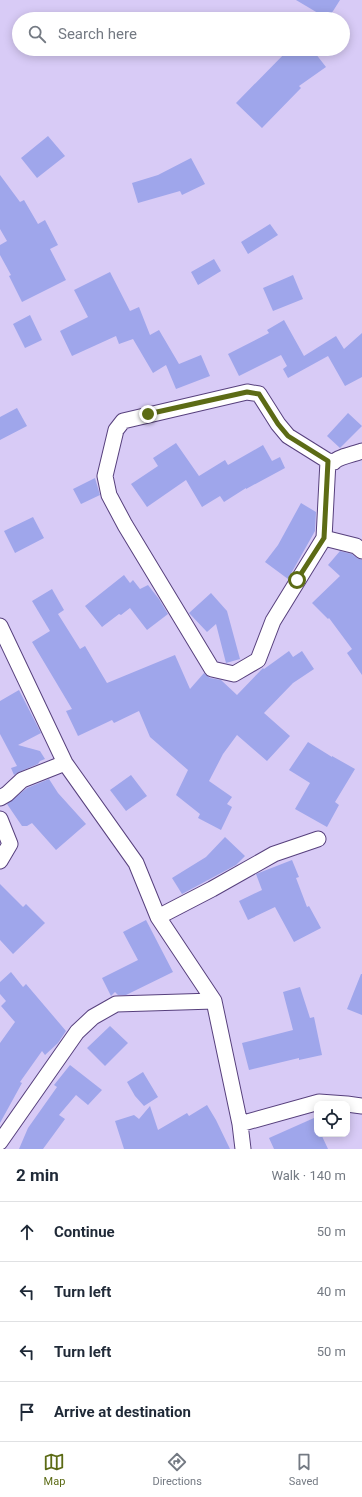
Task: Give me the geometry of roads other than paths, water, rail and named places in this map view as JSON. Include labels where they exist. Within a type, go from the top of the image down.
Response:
[{"type":"street","points":[[328,461],[324,538],[274,621],[258,660],[234,674],[212,669],[125,525],[109,495],[105,476],[116,430],[123,421],[247,392],[259,394],[278,424],[288,436],[328,461],[334,462],[342,457],[350,456],[362,451]]},
{"type":"street","points":[[324,538],[356,546],[362,551]]},
{"type":"street","points":[[0,626],[65,763],[136,863],[158,917],[214,1001],[240,1124],[243,1149]]},
{"type":"street","points":[[0,798],[7,794],[22,780],[65,763]]},
{"type":"street","points":[[0,819],[10,844],[0,861]]},
{"type":"street","points":[[158,917],[274,854],[318,839]]},
{"type":"street","points":[[0,1142],[77,1032],[93,1017],[116,1004],[214,1001]]},
{"type":"street","points":[[240,1124],[314,1103]]},
{"type":"street","points":[[350,1104],[362,1106]]}]
